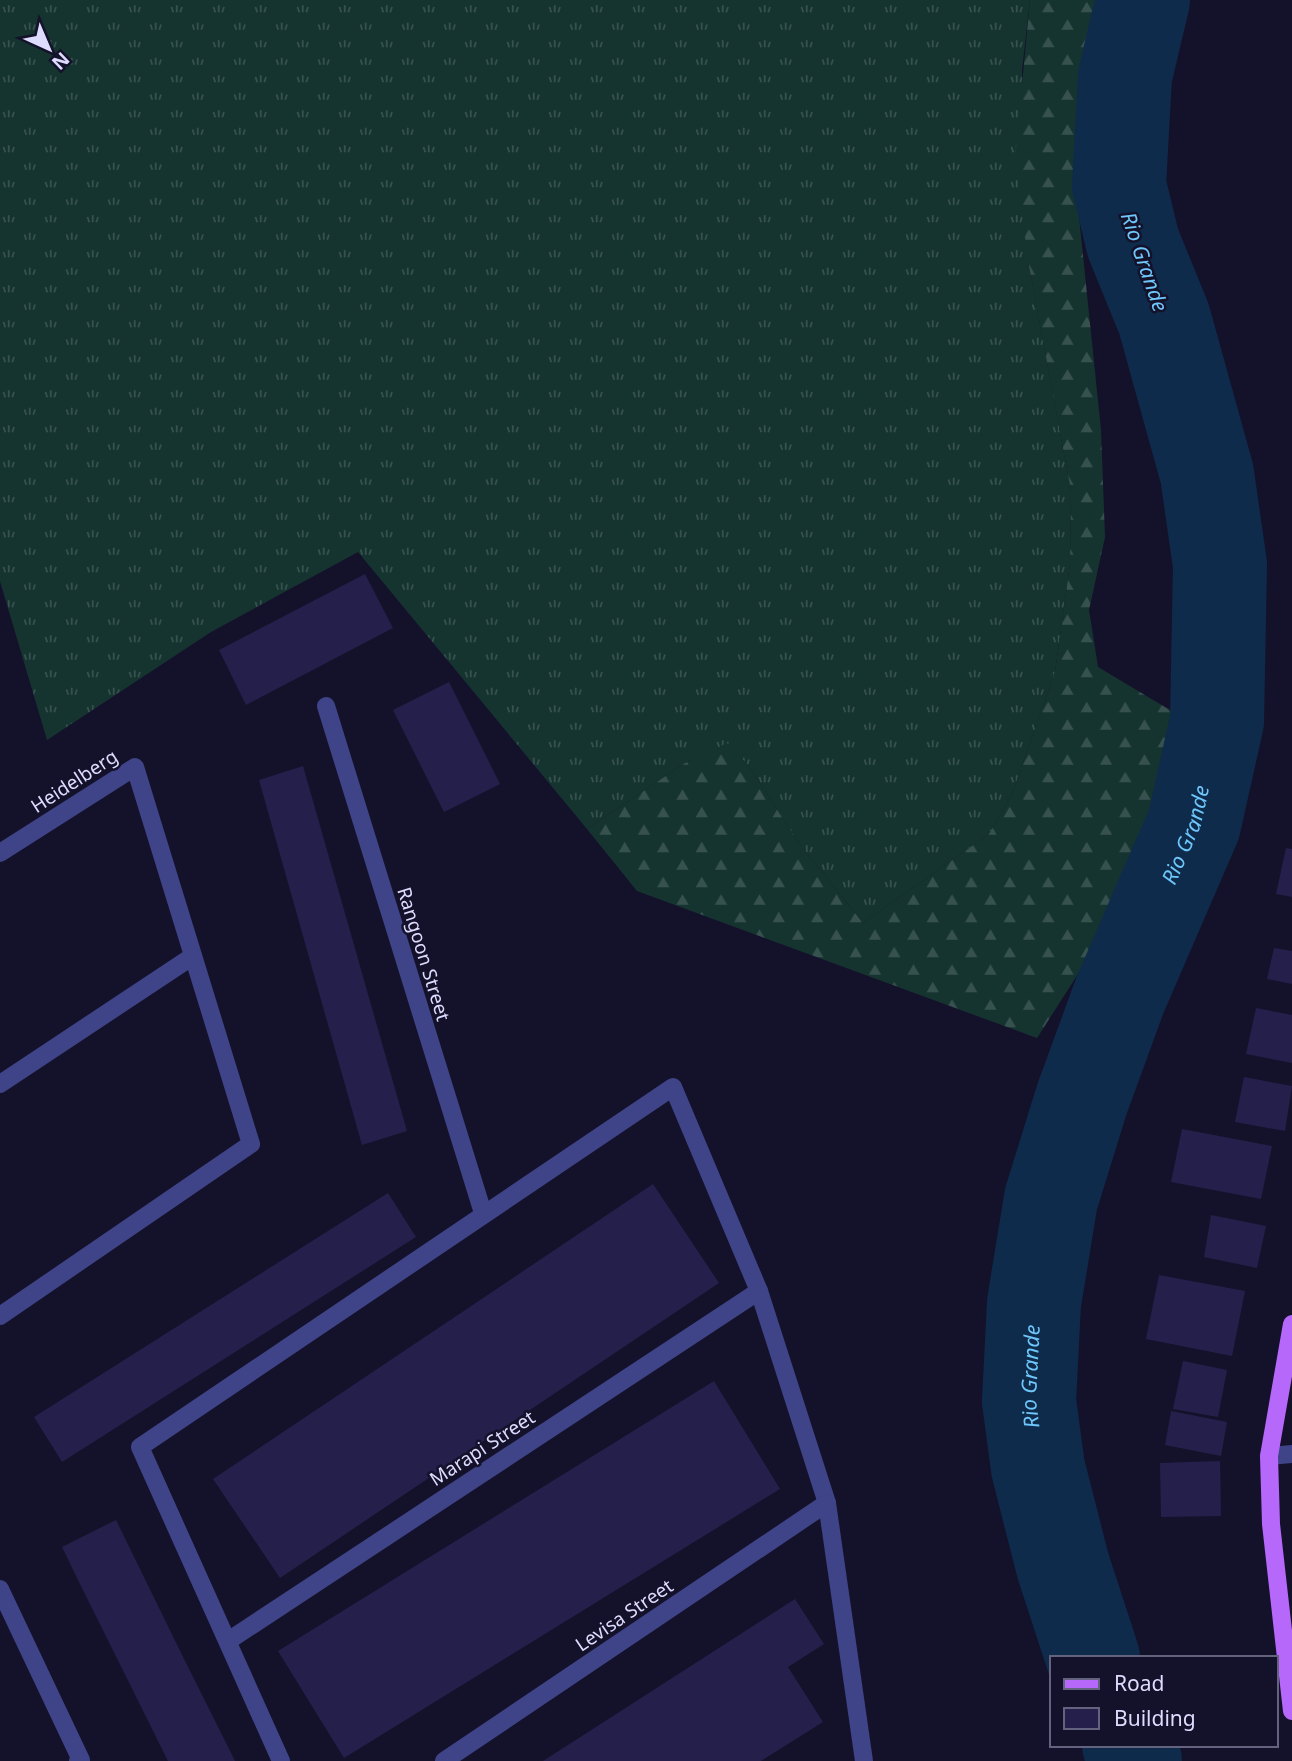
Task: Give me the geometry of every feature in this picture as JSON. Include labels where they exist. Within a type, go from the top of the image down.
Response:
[{"type":"main road","points":[[1292,1324],[1269,1457],[1271,1524],[1292,1711]]},
{"type":"street","name":"Rangoon Street","points":[[326,706],[483,1213]]},
{"type":"street","name":"Heidelberg","points":[[0,853],[135,767],[193,956]]},
{"type":"street","points":[[0,1084],[193,956],[251,1144],[0,1316]]},
{"type":"street","points":[[281,1761],[140,1447],[673,1087],[759,1291],[827,1503],[864,1756],[847,1761]]},
{"type":"street","name":"Marapi Street","points":[[228,1641],[759,1291]]},
{"type":"street","points":[[1269,1457],[1292,1454]]},
{"type":"street","name":"Levisa Street","points":[[444,1761],[827,1503]]},
{"type":"street","points":[[0,1589],[81,1759],[78,1761]]},
{"type":"green space","points":[[0,0],[1030,0],[1022,70],[1028,261],[1071,491],[1070,564],[1055,672],[1012,794],[989,834],[863,923],[798,842],[749,766],[727,744],[685,763],[587,829],[358,552],[211,632],[47,740],[0,581]]},
{"type":"green space","points":[[1030,0],[1116,0],[1104,47],[1099,138],[1079,217],[1101,430],[1105,537],[1089,610],[1098,667],[1190,722],[1191,753],[1131,891],[1037,1038],[637,891],[587,829],[685,763],[727,743],[749,766],[798,842],[863,923],[989,834],[1012,794],[1055,672],[1070,564],[1071,491],[1028,261],[1015,159]]},
{"type":"building","points":[[365,574],[393,628],[246,705],[219,650]]},
{"type":"building","points":[[449,682],[500,784],[444,812],[393,710]]},
{"type":"building","points":[[303,766],[407,1131],[362,1145],[259,780]]},
{"type":"building","points":[[1286,848],[1292,849],[1292,897],[1276,894]]},
{"type":"building","points":[[1274,948],[1292,951],[1292,984],[1267,979]]},
{"type":"building","points":[[1256,1008],[1292,1015],[1292,1063],[1246,1054]]},
{"type":"building","points":[[1244,1077],[1292,1086],[1285,1131],[1235,1122]]},
{"type":"building","points":[[1182,1129],[1272,1146],[1261,1199],[1171,1182]]},
{"type":"building","points":[[653,1184],[719,1283],[280,1578],[213,1479]]},
{"type":"building","points":[[388,1193],[416,1237],[62,1462],[34,1417]]},
{"type":"building","points":[[1211,1215],[1266,1226],[1257,1268],[1204,1257]]},
{"type":"building","points":[[1159,1275],[1245,1291],[1232,1356],[1146,1339]]},
{"type":"building","points":[[1183,1361],[1227,1370],[1218,1417],[1173,1409]]},
{"type":"building","points":[[714,1381],[780,1489],[344,1758],[278,1651]]},
{"type":"building","points":[[1171,1411],[1227,1422],[1221,1456],[1165,1445]]},
{"type":"building","points":[[1220,1461],[1221,1516],[1161,1517],[1160,1463]]},
{"type":"building","points":[[116,1520],[235,1761],[168,1761],[79,1582],[62,1547]]},
{"type":"building","points":[[795,1599],[824,1644],[788,1667],[823,1722],[761,1761],[543,1761]]},
{"type":"waterway","name":"Rio Grande","points":[[1092,1656],[1063,1566],[1038,1468],[1029,1401],[1034,1303],[1051,1199],[1082,1099],[1120,995],[1194,824],[1217,721],[1220,565],[1207,474],[1164,319],[1133,243],[1119,185],[1125,76],[1143,0]]},
{"type":"waterway","name":"Rio Grande","points":[[1130,1747],[1135,1761]]}]
